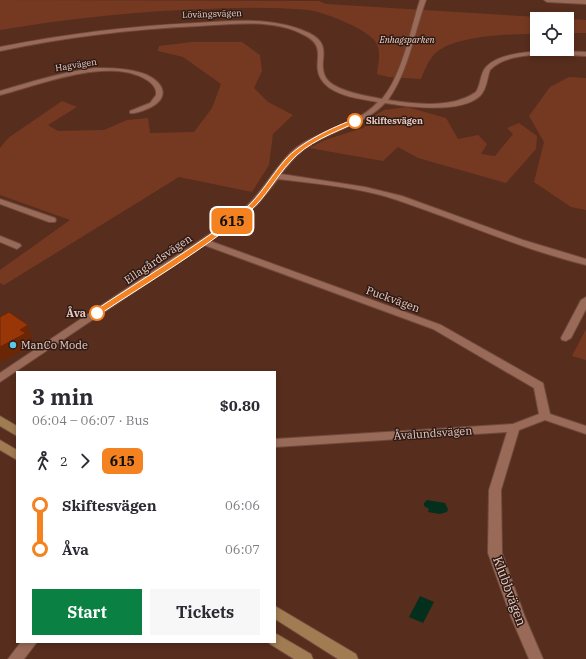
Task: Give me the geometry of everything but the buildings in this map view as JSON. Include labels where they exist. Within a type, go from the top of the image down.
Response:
[{"type":"main road","points":[[0,420],[16,431]]},
{"type":"main road","points":[[0,444],[16,455]]},
{"type":"main road","points":[[276,613],[351,659]]},
{"type":"main road","points":[[276,640],[306,659]]},
{"type":"street","name":"Ellagårdsvägen","points":[[0,378],[203,242],[248,209],[261,196],[288,160],[305,145],[349,125],[373,111],[385,100],[395,86],[423,0]]},
{"type":"street","points":[[547,0],[586,2]]},
{"type":"street","name":"Lövängsvägen","points":[[0,49],[68,36],[135,28],[231,22],[269,24],[298,30],[317,41],[321,46],[322,78],[327,84],[339,90],[356,95],[417,105],[466,101],[476,96],[482,90],[486,72],[491,66],[505,59],[532,55],[586,54]]},
{"type":"street","name":"Hagvägen","points":[[0,93],[71,74],[96,70],[126,71],[149,78],[159,88],[160,92],[160,95],[156,101],[132,112]]},
{"type":"street","points":[[276,176],[350,187],[399,198],[520,242],[586,262]]},
{"type":"street","points":[[0,201],[52,220]]},
{"type":"street","points":[[0,239],[17,246]]},
{"type":"street","name":"Puckvägen","points":[[203,242],[437,327],[539,386],[544,416]]},
{"type":"street","points":[[566,338],[586,300]]},
{"type":"street","points":[[544,416],[586,430]]},
{"type":"street","name":"Åvalundsvägen","points":[[276,443],[514,428],[544,416]]},
{"type":"street","name":"Klubbvägen","points":[[514,428],[495,490],[495,553],[518,617],[536,659]]},
{"type":"street","points":[[15,659],[29,643]]},
{"type":"green space","name":"Enhagsparken","points":[[0,0],[319,1],[326,4],[530,17],[530,34],[481,37],[452,44],[440,50],[430,59],[421,79],[389,77],[377,74],[379,57],[378,49],[375,41],[370,36],[344,21],[308,10],[244,8],[158,11],[90,17],[0,30]]},
{"type":"green space","name":"Enhagsparken","points":[[574,19],[586,20],[586,33],[574,33]]},
{"type":"green space","points":[[192,42],[242,42],[260,55],[262,71],[254,88],[268,102],[293,115],[273,134],[269,165],[252,192],[179,177],[4,285],[0,283],[0,270],[70,220],[0,195],[0,148],[8,138],[62,101],[77,107],[48,125],[58,131],[104,130],[127,120],[148,118],[150,133],[194,132],[212,108],[221,84],[183,57],[158,51],[159,46]]},
{"type":"green space","points":[[569,77],[586,78],[586,210],[571,207],[534,182],[544,142],[529,116],[550,87]]},
{"type":"green space","points":[[407,107],[446,118],[458,139],[478,135],[487,144],[481,154],[495,156],[513,134],[507,128],[519,123],[537,136],[536,149],[506,183],[418,158],[398,147],[383,161],[309,148],[325,140],[363,128],[377,114],[384,110]]},
{"type":"green space","points":[[586,329],[586,360],[572,356]]},
{"type":"shaded area","points":[[427,500],[445,503],[448,509],[447,512],[440,514],[428,512],[429,509],[424,506],[424,503]]},
{"type":"shaded area","points":[[420,596],[434,602],[423,623],[409,617]]},
{"type":"bus line","name":"615","points":[[97,313],[209,238],[248,209],[261,196],[288,160],[298,150],[318,138],[355,121]]},
{"type":"place","name":"Skiftesvägen","points":[[355,121]]},
{"type":"place","name":"Åva","points":[[97,313]]},
{"type":"place","name":"ManCo Mode","points":[[13,345]]}]
